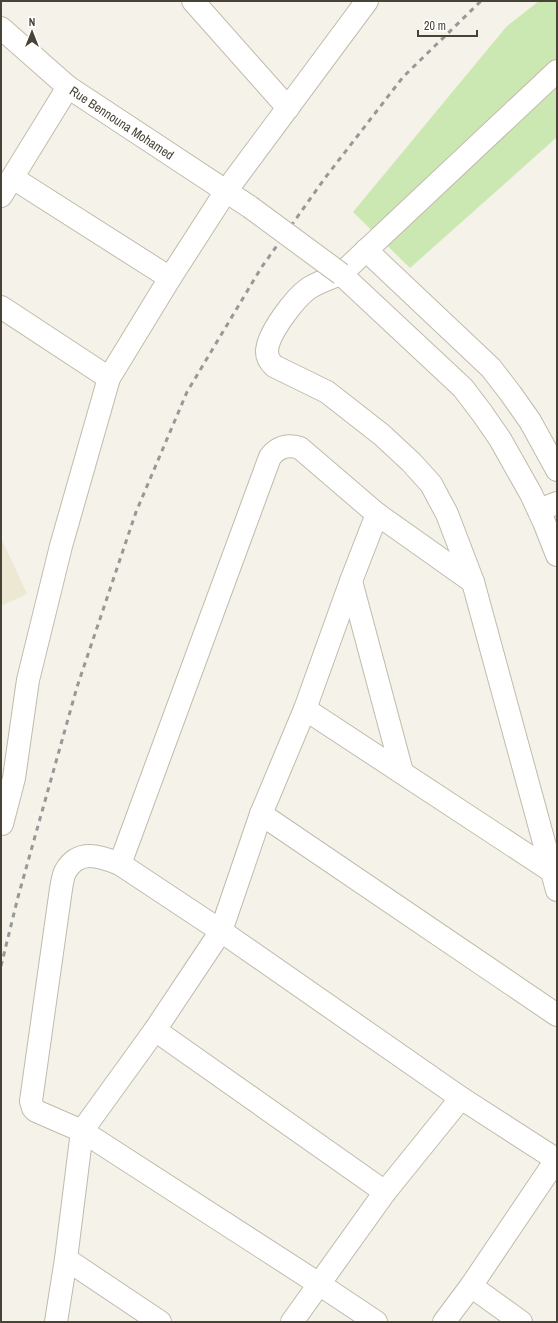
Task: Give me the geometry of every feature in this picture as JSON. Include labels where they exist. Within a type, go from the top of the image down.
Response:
[{"type":"street","points":[[193,1],[288,108]]},
{"type":"street","points":[[1,824],[8,805],[14,778],[28,680],[62,546],[109,378],[170,278],[226,191],[367,1]]},
{"type":"street","name":"Rue Bennouna Mohamed","points":[[1,28],[68,86],[250,207],[340,274],[463,388],[500,439],[516,466],[548,507],[557,555]]},
{"type":"street","points":[[555,881],[473,582],[447,514],[431,484],[411,462],[382,435],[327,392],[274,366],[269,360],[267,353],[275,328],[302,294],[318,284],[340,274],[557,72]]},
{"type":"street","points":[[68,86],[7,187],[170,278]]},
{"type":"street","points":[[366,250],[491,368],[530,421],[557,470]]},
{"type":"street","points":[[1,307],[109,378]]},
{"type":"street","points":[[120,864],[270,458],[274,452],[283,447],[293,446],[300,448],[377,514],[473,582]]},
{"type":"street","points":[[56,1322],[66,1259],[82,1131],[155,1030],[221,931],[261,814],[305,709],[377,514]]},
{"type":"street","points":[[351,581],[402,772]]},
{"type":"street","points":[[305,709],[402,772],[555,881]]},
{"type":"street","points":[[261,814],[557,1015]]},
{"type":"street","points":[[376,1322],[82,1131],[36,1111],[33,1108],[31,1101],[60,896],[65,873],[75,860],[93,855],[120,864],[221,931],[462,1098],[557,1160],[471,1286],[444,1322]]},
{"type":"street","points":[[155,1030],[385,1192]]},
{"type":"street","points":[[292,1322],[385,1192],[462,1098]]},
{"type":"street","points":[[66,1259],[160,1322]]},
{"type":"street","points":[[471,1286],[521,1322]]},
{"type":"shaded area","points":[[1,538],[27,594],[1,606]]},
{"type":"green space","points":[[539,1],[557,1],[557,137],[410,268],[353,212],[507,26]]},
{"type":"railway","points":[[1,966],[18,897],[77,687],[136,512],[187,392],[261,268],[325,178],[403,77],[481,1]]}]
